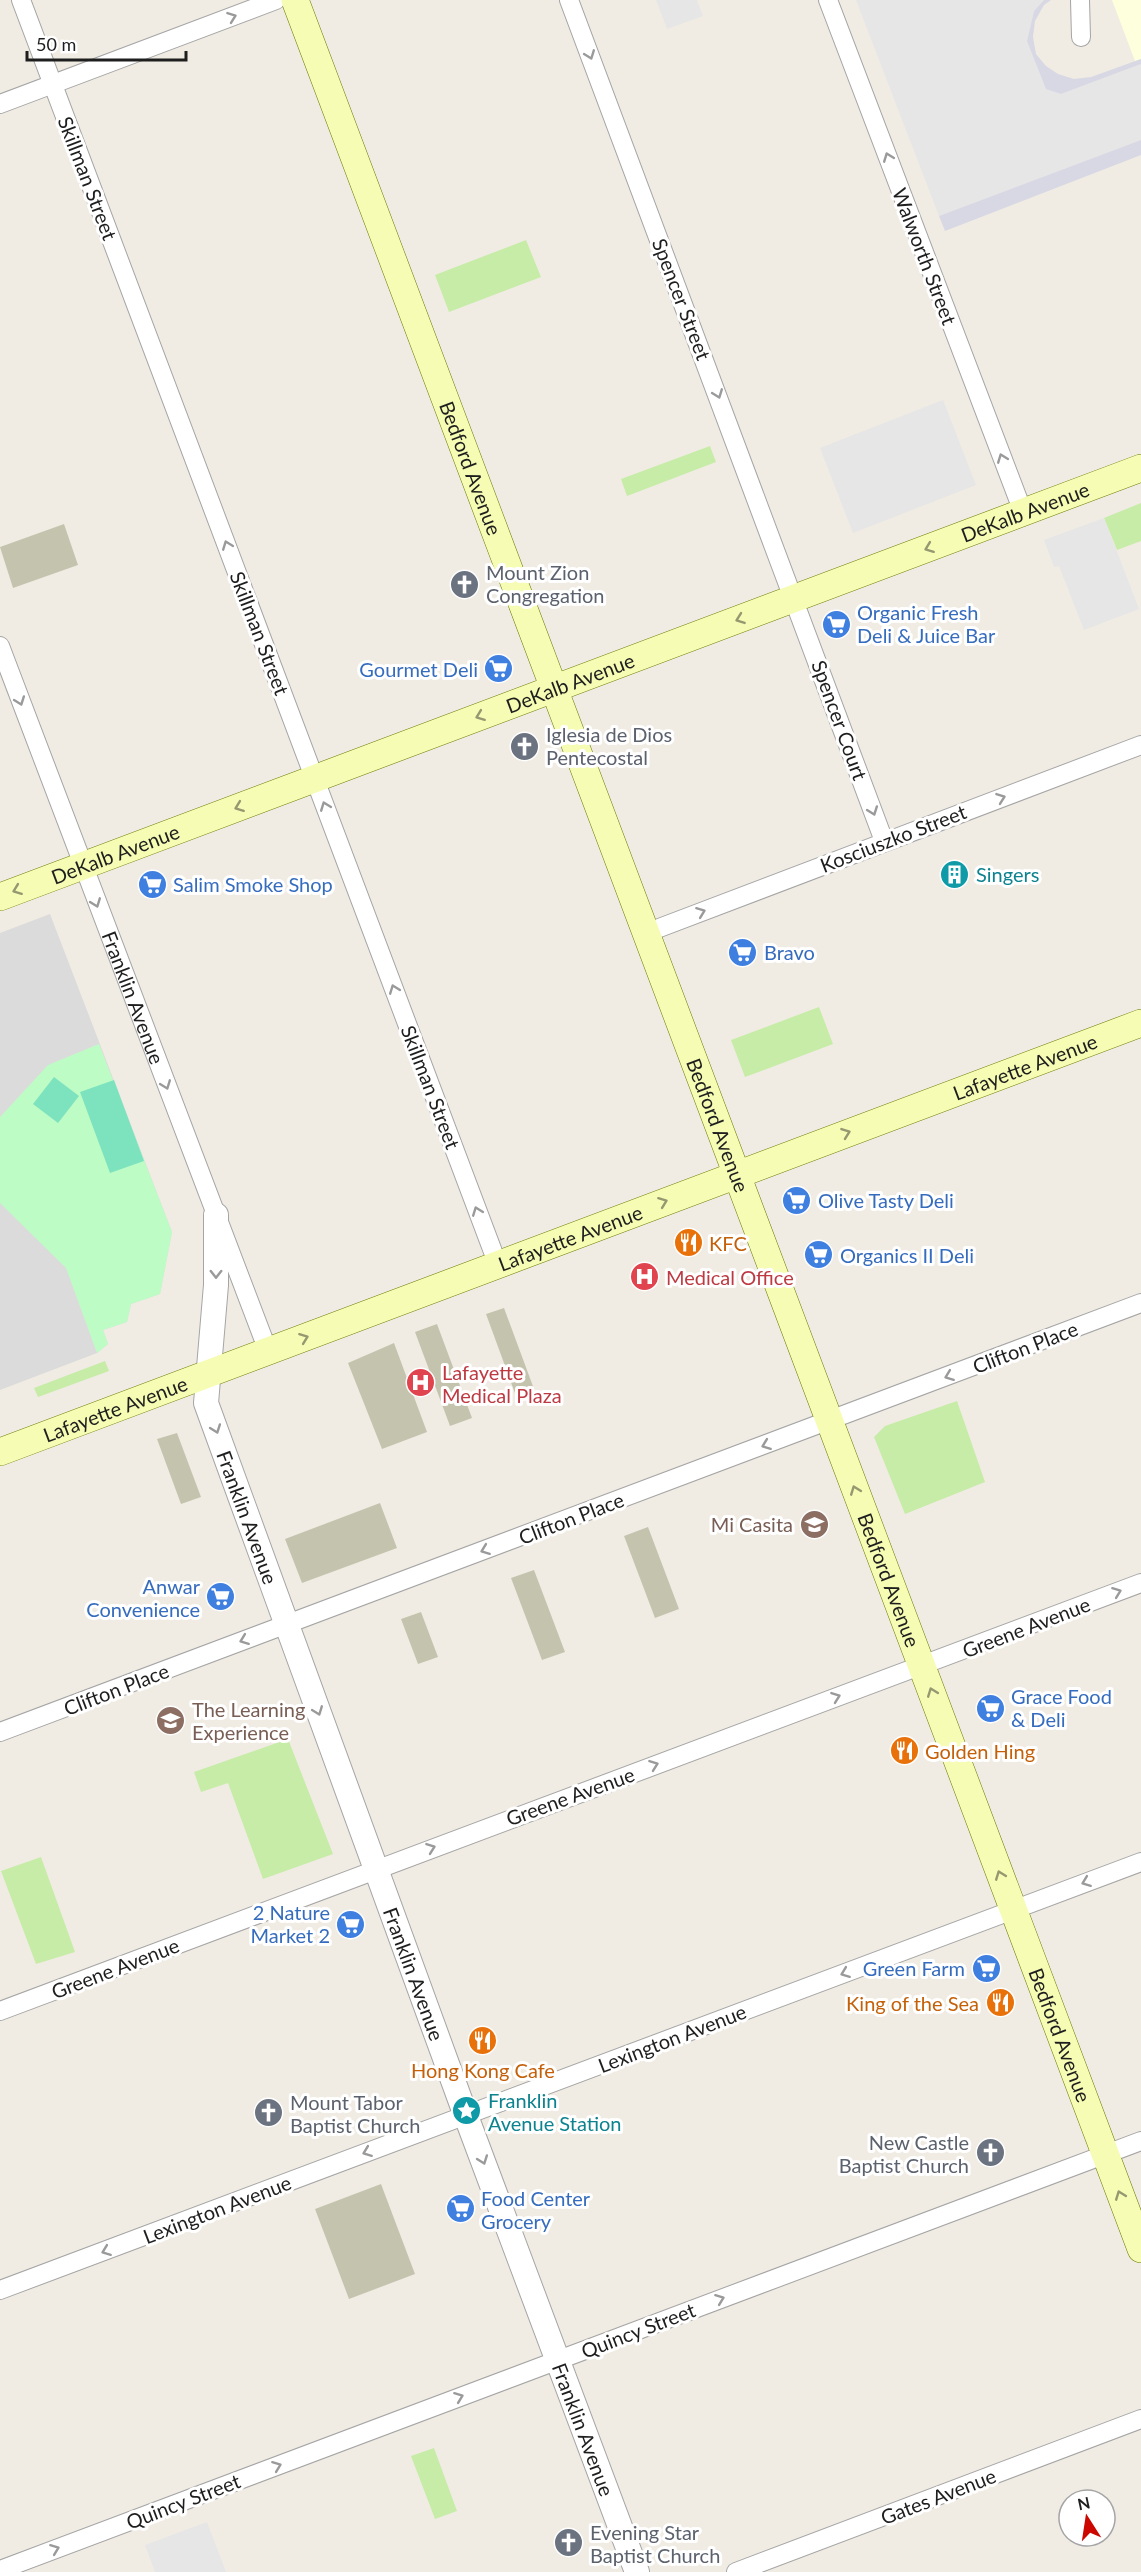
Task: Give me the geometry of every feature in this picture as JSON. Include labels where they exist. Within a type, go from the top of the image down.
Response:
[{"type":"main road","name":"Bedford Avenue","points":[[296,0],[735,1174],[1141,2249]]},
{"type":"main road","name":"DeKalb Avenue","points":[[0,897],[1141,468]]},
{"type":"main road","name":"Lafayette Avenue","points":[[0,1452],[1141,1023]]},
{"type":"street","name":"Skillman Street","points":[[21,0],[498,1265]]},
{"type":"street","points":[[0,104],[276,0]]},
{"type":"street","name":"Spencer Street","points":[[569,0],[795,599]]},
{"type":"street","name":"Walworth Street","points":[[828,0],[1023,512]]},
{"type":"street","points":[[1080,0],[1082,38]]},
{"type":"street","name":"Spencer Court","points":[[795,599],[884,841]]},
{"type":"street","name":"Franklin Avenue","points":[[0,646],[268,1351]]},
{"type":"street","name":"Kosciuszko Street","points":[[646,933],[1141,745]]},
{"type":"street","name":"Franklin Avenue","points":[[216,1215],[216,1286],[206,1402],[285,1625],[637,2572]]},
{"type":"street","name":"Clifton Place","points":[[0,1732],[1141,1304]]},
{"type":"street","name":"Greene Avenue","points":[[0,2011],[1141,1583]]},
{"type":"street","name":"Lexington Avenue","points":[[0,2290],[1141,1862]]},
{"type":"street","name":"Quincy Street","points":[[0,2570],[1141,2141]]},
{"type":"street","name":"Gates Avenue","points":[[736,2572],[1141,2419]]},
{"type":"shaded area","points":[[656,0],[697,0],[703,16],[667,29]]},
{"type":"shaded area","points":[[856,0],[1044,0],[1034,11],[1027,41],[1061,94],[1141,64],[1141,140],[939,216]]},
{"type":"shaded area","points":[[1044,0],[1051,0],[1044,5],[1035,21],[1033,37],[1036,54],[1046,66],[1058,74],[1074,79],[1091,77],[1141,59],[1141,64],[1061,94],[1046,89],[1027,41],[1034,11]]},
{"type":"shaded area","points":[[1112,0],[1141,0],[1141,59],[1135,61]]},
{"type":"shaded area","points":[[1141,140],[1141,155],[945,231],[939,216]]},
{"type":"shaded area","points":[[943,400],[976,485],[853,533],[820,448]]},
{"type":"shaded area","points":[[1104,518],[1139,609],[1084,630],[1059,566],[1054,567],[1044,540]]},
{"type":"shaded area","points":[[64,524],[78,565],[13,588],[0,547]]},
{"type":"shaded area","points":[[50,914],[172,1232],[160,1294],[131,1304],[127,1322],[103,1330],[108,1344],[97,1353],[0,1390],[0,933]]},
{"type":"shaded area","points":[[504,1308],[534,1389],[516,1396],[486,1314]]},
{"type":"shaded area","points":[[437,1324],[472,1418],[450,1426],[415,1332]]},
{"type":"shaded area","points":[[394,1343],[427,1432],[382,1449],[348,1363]]},
{"type":"shaded area","points":[[177,1433],[201,1497],[181,1504],[157,1439]]},
{"type":"shaded area","points":[[380,1503],[397,1548],[302,1583],[285,1539]]},
{"type":"shaded area","points":[[648,1527],[679,1609],[655,1618],[624,1536]]},
{"type":"shaded area","points":[[534,1570],[565,1652],[542,1660],[511,1578]]},
{"type":"shaded area","points":[[421,1612],[438,1657],[418,1664],[401,1619]]},
{"type":"shaded area","points":[[381,2184],[415,2274],[349,2299],[315,2209]]},
{"type":"shaded area","points":[[207,2522],[226,2572],[155,2572],[145,2545]]},
{"type":"green space","points":[[526,240],[541,277],[449,312],[435,275]]},
{"type":"green space","points":[[710,446],[716,462],[627,496],[621,479]]},
{"type":"green space","points":[[1141,503],[1141,541],[1117,550],[1104,518]]},
{"type":"green space","points":[[819,1007],[833,1044],[745,1077],[731,1040]]},
{"type":"green space","points":[[99,1044],[172,1232],[160,1294],[131,1304],[127,1322],[103,1330],[108,1344],[97,1353],[66,1268],[0,1203],[0,1117],[48,1065]]},
{"type":"green space","points":[[54,1077],[79,1096],[58,1123],[33,1104]]},
{"type":"green space","points":[[114,1080],[144,1161],[110,1173],[80,1092]]},
{"type":"green space","points":[[105,1361],[109,1371],[38,1397],[34,1388]]},
{"type":"green space","points":[[957,1401],[985,1482],[905,1514],[874,1437],[885,1426]]},
{"type":"green space","points":[[288,1739],[333,1854],[263,1879],[228,1783],[201,1792],[194,1772]]},
{"type":"green space","points":[[41,1857],[75,1952],[36,1964],[1,1871]]},
{"type":"green space","points":[[434,2448],[457,2511],[435,2519],[411,2456]]},
{"type":"place","name":"Mount Zion Congregation","points":[[465,584]]},
{"type":"place","name":"Organic Fresh Deli & Juice Bar","points":[[836,624]]},
{"type":"place","name":"Gourmet Deli","points":[[499,669]]},
{"type":"place","name":"Iglesia de Dios Pentecostal","points":[[525,746]]},
{"type":"place","name":"Singers","points":[[955,874]]},
{"type":"place","name":"Salim Smoke Shop","points":[[152,884]]},
{"type":"place","name":"Bravo","points":[[743,952]]},
{"type":"place","name":"Olive Tasty Deli","points":[[797,1200]]},
{"type":"place","name":"KFC","points":[[688,1243]]},
{"type":"place","name":"Organics II Deli","points":[[819,1255]]},
{"type":"place","name":"Medical Office","points":[[645,1277]]},
{"type":"place","name":"Lafayette Medical Plaza","points":[[421,1383]]},
{"type":"place","name":"Mi Casita","points":[[814,1524]]},
{"type":"place","name":"Anwar Convenience","points":[[221,1597]]},
{"type":"place","name":"Grace Food & Deli","points":[[990,1708]]},
{"type":"place","name":"The Learning Experience","points":[[171,1721]]},
{"type":"place","name":"Golden Hing","points":[[904,1751]]},
{"type":"place","name":"2 Nature Market 2","points":[[351,1924]]},
{"type":"place","name":"Green Farm","points":[[986,1968]]},
{"type":"place","name":"King of the Sea","points":[[1000,2003]]},
{"type":"place","name":"Hong Kong Cafe","points":[[483,2040]]},
{"type":"place","name":"Franklin Avenue Station","points":[[467,2111]]},
{"type":"place","name":"Mount Tabor Baptist Church","points":[[269,2113]]},
{"type":"place","name":"New Castle Baptist Church","points":[[990,2153]]},
{"type":"place","name":"Food Center Grocery","points":[[460,2209]]},
{"type":"place","name":"Evening Star Baptist Church","points":[[569,2543]]}]
